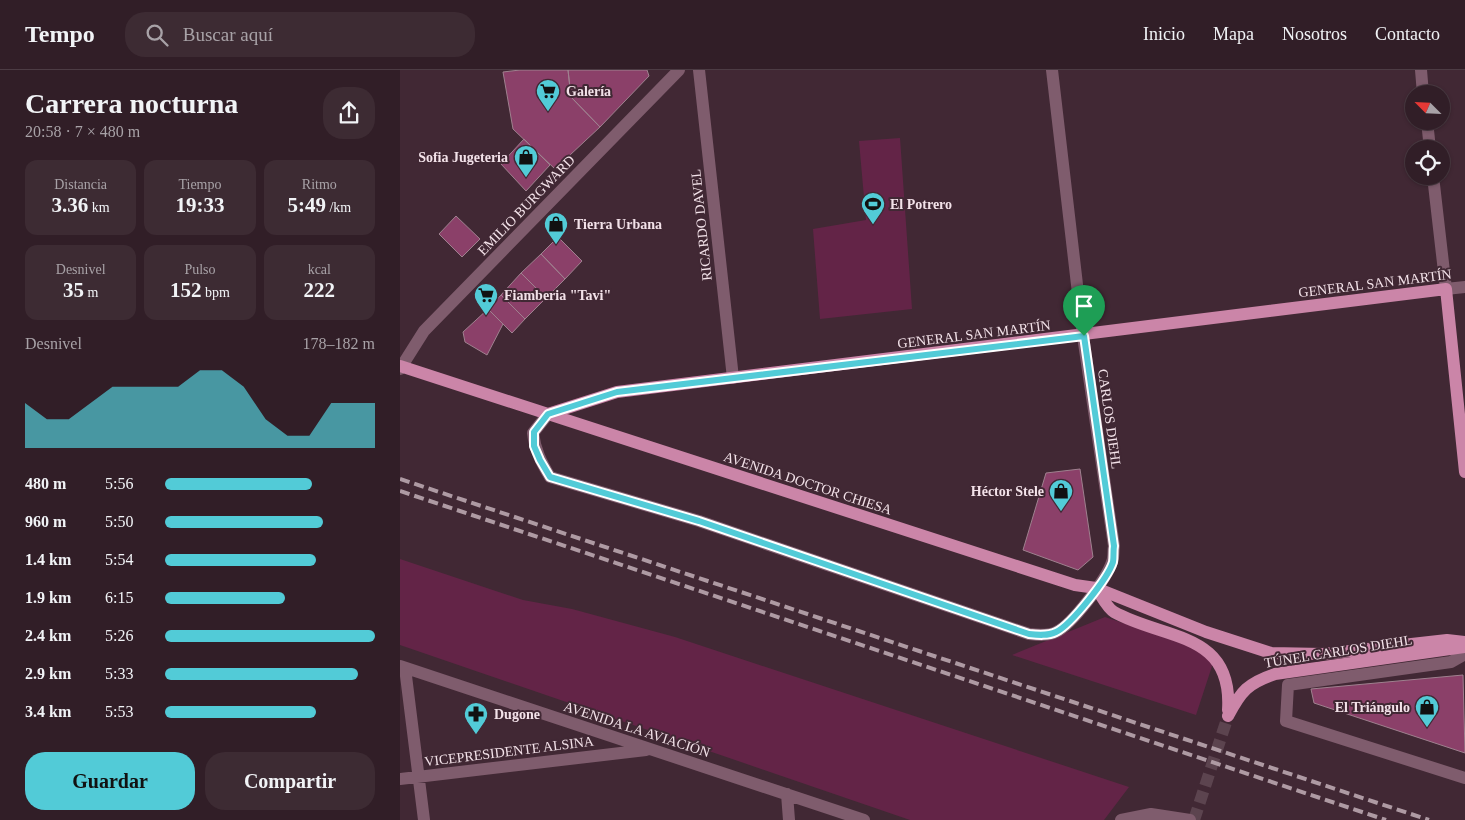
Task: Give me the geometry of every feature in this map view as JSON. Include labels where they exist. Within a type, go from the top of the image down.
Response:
[{"type":"main road","name":"GENERAL SAN MARTÍN","points":[[548,414],[617,392],[1084,336],[1446,289]]},
{"type":"main road","points":[[1446,289],[1465,472]]},
{"type":"main road","name":"AVENIDA DOCTOR CHIESA","points":[[400,367],[1075,585],[1096,588],[1206,632],[1271,653],[1296,655],[1323,654],[1447,640],[1465,642]]},
{"type":"main road","name":"TÚNEL CARLOS DIEHL","points":[[1096,588],[1112,612],[1198,645],[1215,658],[1229,690],[1228,716],[1239,694],[1255,681],[1275,674],[1465,646]]},
{"type":"street","name":"EMILIO BURGWARD","points":[[400,367],[424,331],[679,70]]},
{"type":"street","name":"RICARDO DAVEL","points":[[699,70],[733,378]]},
{"type":"street","name":"CARLOS DIEHL","points":[[548,414],[534,432],[537,453],[550,477],[699,521],[1029,634],[1042,635],[1056,632],[1069,622],[1106,574],[1113,561],[1114,546],[1084,336],[1052,70]]},
{"type":"street","points":[[1421,70],[1422,85]]},
{"type":"street","points":[[1434,185],[1446,289]]},
{"type":"street","name":"GENERAL SAN MARTÍN","points":[[1446,289],[1465,287]]},
{"type":"street","points":[[1465,654],[1451,662],[1288,686],[1286,720],[1465,778]]},
{"type":"street","points":[[402,667],[424,820]]},
{"type":"street","name":"AVENIDA LA AVIACIÓN","points":[[402,667],[864,820]]},
{"type":"street","name":"VICEPRESIDENTE ALSINA","points":[[400,779],[651,749]]},
{"type":"street","points":[[787,794],[789,820]]},
{"type":"street","points":[[1121,820],[1151,814],[1190,820]]},
{"type":"shaded area","name":"El Potrero","points":[[900,138],[912,309],[820,319],[813,229],[866,220],[859,141]]},
{"type":"shaded area","points":[[400,559],[523,600],[572,609],[675,637],[1129,787],[1104,820],[910,820],[400,645]]},
{"type":"shaded area","points":[[1105,617],[1216,654],[1196,715],[1012,655]]},
{"type":"building","name":"Galería","points":[[568,70],[571,97],[600,127],[555,169],[513,129],[503,72]]},
{"type":"building","points":[[568,70],[647,70],[649,76],[600,127],[571,97]]},
{"type":"building","name":"Sofia Jugeteria","points":[[524,139],[550,165],[526,191],[501,164]]},
{"type":"building","points":[[456,216],[480,239],[462,257],[439,234]]},
{"type":"building","points":[[558,237],[582,261],[565,279],[541,254]]},
{"type":"building","points":[[541,254],[565,279],[546,298],[521,273]]},
{"type":"building","points":[[521,273],[546,298],[525,319],[501,295]]},
{"type":"building","points":[[501,295],[525,319],[512,333],[488,309]]},
{"type":"building","points":[[488,309],[503,324],[487,355],[465,342],[463,332]]},
{"type":"building","name":"Héctor Stele","points":[[1080,469],[1093,557],[1078,570],[1023,550],[1046,473]]},
{"type":"building","name":"El Triángulo","points":[[1463,675],[1465,753],[1314,703],[1311,689]]},
{"type":"tunnel","points":[[1194,820],[1228,716]]},
{"type":"railway","points":[[400,479],[1429,820]]},
{"type":"railway","points":[[400,491],[1386,820]]},
{"type":"place","name":"Galería","points":[[548,112]]},
{"type":"place","name":"Sofia Jugeteria","points":[[526,178]]},
{"type":"place","name":"El Potrero","points":[[873,225]]},
{"type":"place","name":"Tierra Urbana","points":[[556,245]]},
{"type":"place","name":"Fiamberia \"Tavi\"","points":[[486,316]]},
{"type":"place","name":"Héctor Stele","points":[[1061,512]]},
{"type":"place","name":"El Triángulo","points":[[1427,728]]},
{"type":"place","name":"Dugone","points":[[476,735]]},
{"type":"route","points":[[1084,336],[1114,546],[1113,561],[1106,574],[1069,622],[1056,632],[1042,635],[1029,634],[917,597],[699,521],[550,477],[534,446],[534,432],[548,414],[617,392],[1084,336]]}]
